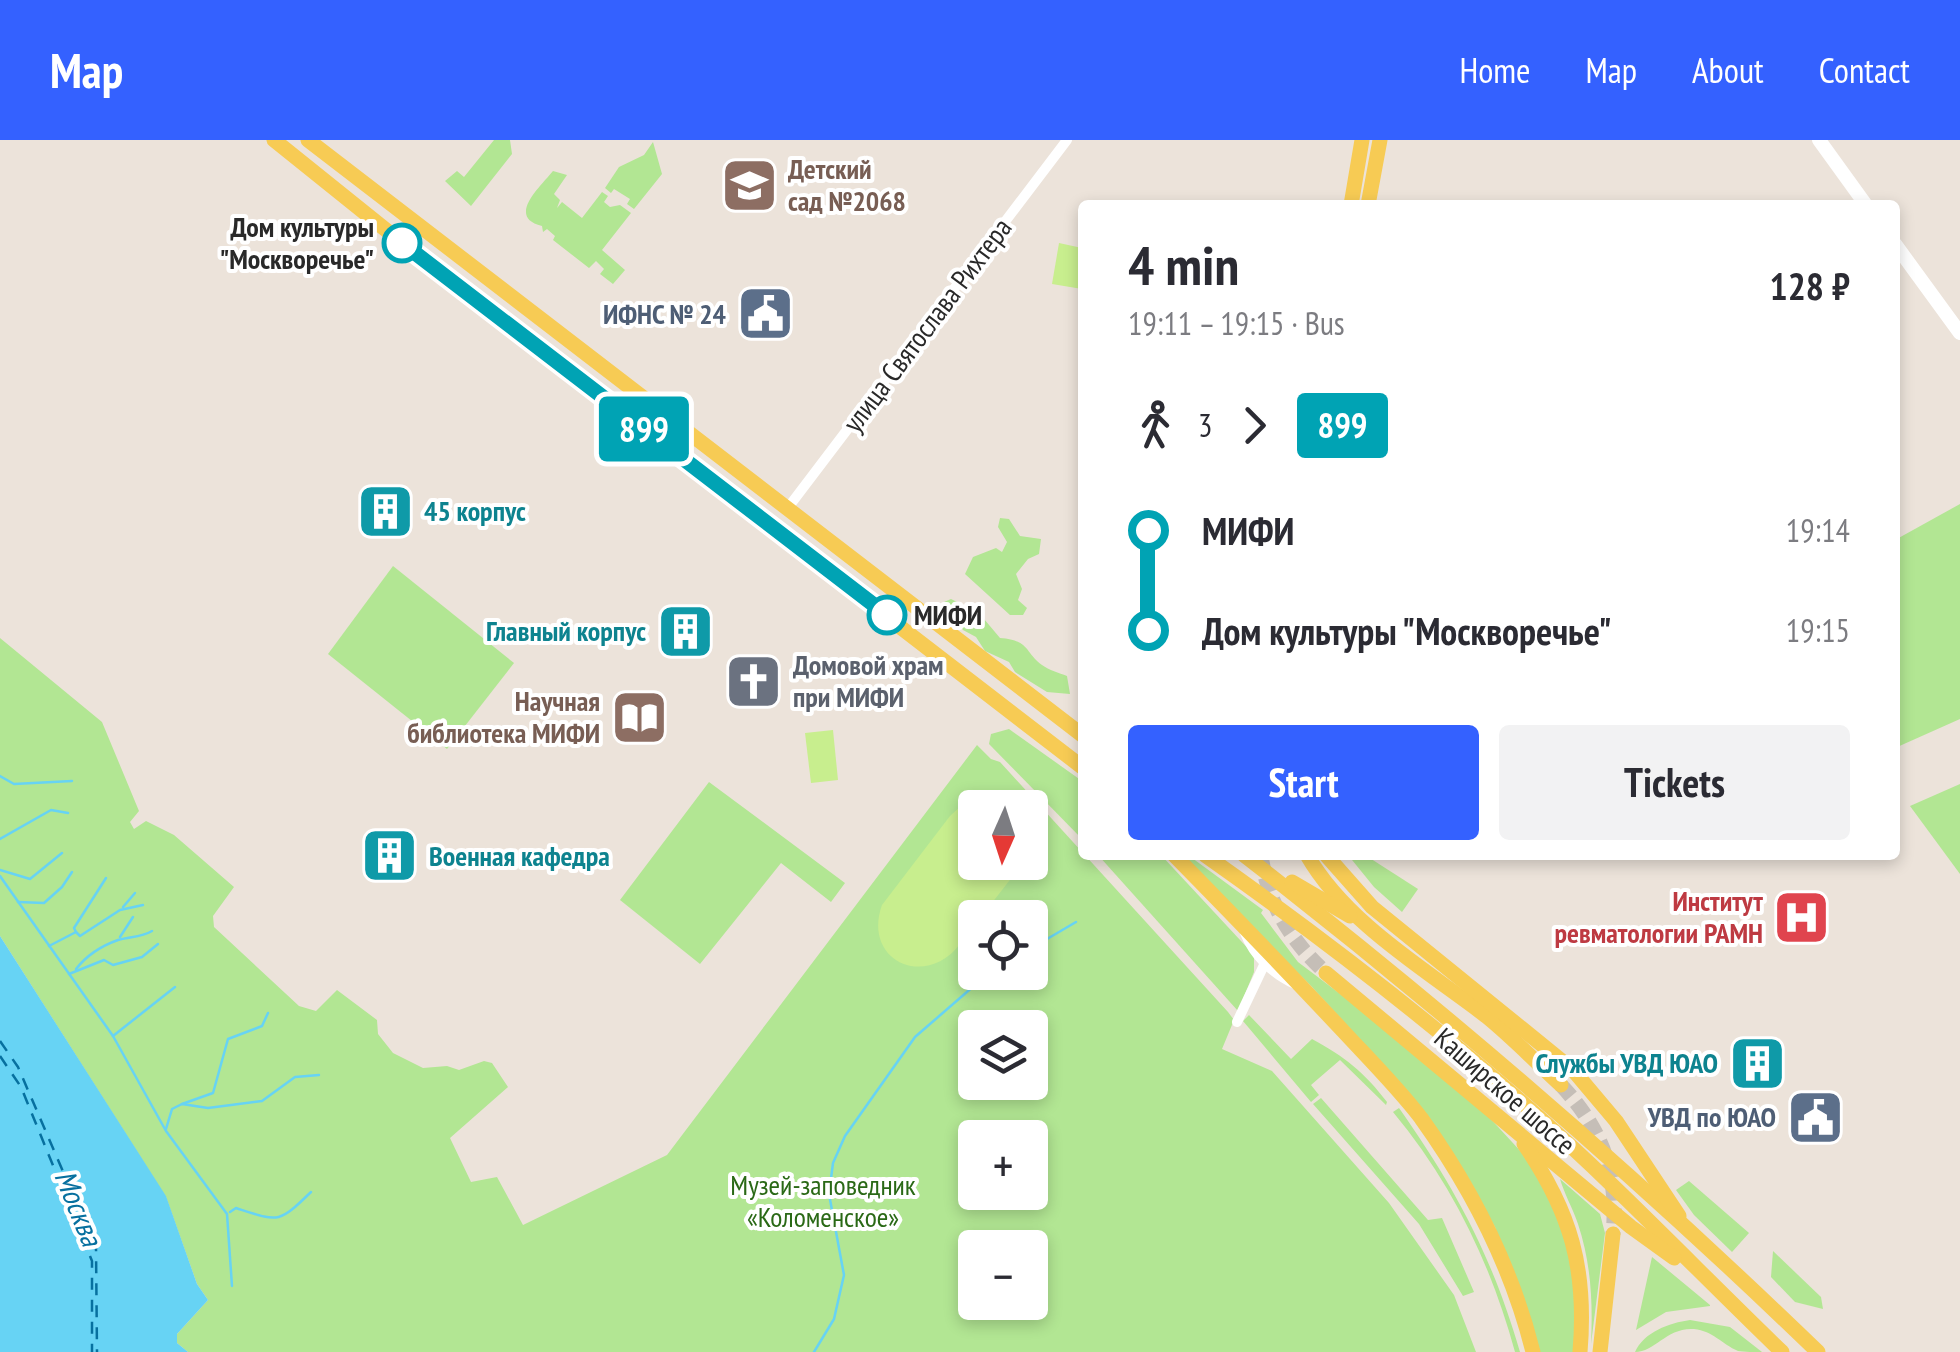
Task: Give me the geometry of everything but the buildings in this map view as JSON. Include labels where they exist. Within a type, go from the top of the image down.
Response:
[{"type":"main road","points":[[274,140],[420,258],[1078,764]]},
{"type":"main road","points":[[308,140],[1078,732]]},
{"type":"main road","points":[[1352,200],[1362,140]]},
{"type":"main road","points":[[1369,200],[1380,140]]},
{"type":"main road","points":[[1819,140],[1862,200]]},
{"type":"main road","points":[[1900,251],[1960,333]]},
{"type":"main road","points":[[1179,860],[1419,1116],[1445,1154],[1503,1259],[1534,1352]]},
{"type":"main road","name":"Каширское шоссе","points":[[1212,860],[1352,961],[1470,1059],[1612,1185],[1782,1352]]},
{"type":"main road","name":"Каширское шоссе","points":[[1250,860],[1474,1042],[1693,1235],[1818,1352]]},
{"type":"main road","points":[[1253,860],[1375,931]]},
{"type":"main road","points":[[1310,860],[1333,891],[1375,931]]},
{"type":"main road","points":[[1330,860],[1372,907],[1573,1070],[1616,1120],[1693,1235]]},
{"type":"main road","name":"Каширское шоссе","points":[[1375,931],[1491,1020],[1561,1085]]},
{"type":"main road","name":"Каширское шоссе","points":[[1326,973],[1631,1227],[1721,1294]]},
{"type":"main road","points":[[1510,1124],[1556,1193],[1573,1239],[1582,1284],[1580,1352]]},
{"type":"main road","points":[[1600,1352],[1613,1234]]},
{"type":"street","name":"улица Святослава Рихтера","points":[[787,509],[1067,140]]},
{"type":"street","points":[[1241,923],[1249,942],[1266,963],[1282,978],[1302,987]]},
{"type":"street","points":[[1237,1022],[1266,963]]},
{"type":"green space","points":[[494,140],[510,140],[512,154],[471,206],[445,181],[457,171],[464,177]]},
{"type":"green space","points":[[653,142],[662,174],[634,209],[627,204],[630,199],[605,188],[619,167],[644,155]]},
{"type":"green space","points":[[553,171],[567,175],[554,194],[560,200],[557,208],[562,202],[582,218],[602,192],[608,196],[604,202],[610,207],[620,205],[631,213],[602,250],[625,270],[613,284],[600,274],[604,269],[596,261],[589,268],[527,216],[529,201]]},
{"type":"green space","points":[[1059,243],[1078,247],[1078,288],[1052,284]]},
{"type":"green space","points":[[1960,504],[1960,719],[1900,746],[1900,537]]},
{"type":"green space","points":[[1000,518],[1009,519],[1020,536],[1041,539],[1039,554],[1028,559],[1016,574],[1022,589],[1018,600],[1027,608],[1023,615],[1010,615],[965,574],[973,557],[996,548],[1002,552],[1007,542],[998,527]]},
{"type":"green space","points":[[393,566],[514,663],[447,749],[328,654]]},
{"type":"green space","points":[[951,599],[979,613],[1000,638],[1022,644],[1042,665],[1067,676],[1070,694],[1047,692],[1015,672],[1009,662],[985,651],[976,637],[963,630],[944,602]]},
{"type":"green space","name":"Музей-заповедник «Коломенское»","points":[[0,638],[102,722],[139,811],[130,822],[134,829],[146,821],[174,835],[234,887],[213,916],[214,927],[299,1006],[316,1011],[337,990],[377,1020],[378,1034],[393,1053],[423,1068],[447,1066],[459,1070],[484,1061],[492,1063],[508,1087],[450,1138],[471,1182],[497,1177],[523,1225],[667,1155],[977,745],[1000,762],[1026,790],[958,790],[958,880],[1048,880],[1048,815],[1078,848],[1078,860],[1089,860],[1234,1020],[1222,1049],[1272,1071],[1389,1203],[1454,1295],[1476,1352],[188,1352],[177,1343],[177,1334],[208,1300],[197,1284],[166,1197],[0,936]]},
{"type":"green space","points":[[1009,729],[1078,778],[1078,835],[1048,804],[1048,790],[1034,790],[989,744],[991,734]]},
{"type":"green space","points":[[833,730],[838,780],[811,783],[805,733]]},
{"type":"green space","points":[[709,782],[845,883],[831,902],[781,863],[700,964],[620,900]]},
{"type":"green space","points":[[1960,784],[1960,874],[1910,806]]},
{"type":"green space","points":[[958,809],[958,880],[1010,880],[994,900],[958,900],[958,946],[946,958],[930,965],[900,962],[881,941],[878,924],[882,905]]},
{"type":"green space","points":[[1102,860],[1166,860],[1254,955],[1254,972],[1238,1011]]},
{"type":"green space","points":[[1186,860],[1195,860],[1263,910],[1261,913],[1298,962],[1488,1116],[1524,1155],[1555,1202],[1575,1278],[1574,1352],[1539,1352],[1495,1227],[1456,1158],[1410,1094],[1312,987]]},
{"type":"green space","points":[[1352,860],[1373,860],[1418,889],[1402,912]]},
{"type":"green space","points":[[1249,1015],[1291,1059],[1312,1039],[1334,1052],[1370,1082],[1386,1105],[1340,1060],[1311,1085],[1319,1095],[1311,1102],[1243,1021]]},
{"type":"green space","points":[[1321,1098],[1428,1220],[1442,1218],[1474,1292],[1463,1296],[1419,1224],[1313,1104]]},
{"type":"green space","points":[[1399,1108],[1470,1224],[1520,1352],[1515,1352],[1494,1287],[1467,1226],[1434,1167],[1393,1112]]},
{"type":"green space","points":[[1560,1179],[1600,1214],[1605,1233],[1591,1344],[1586,1253]]},
{"type":"green space","points":[[1689,1181],[1749,1233],[1732,1252],[1694,1215],[1676,1190]]},
{"type":"green space","points":[[1773,1251],[1821,1297],[1823,1309],[1795,1302],[1771,1277]]},
{"type":"green space","points":[[1652,1257],[1710,1306],[1666,1312],[1636,1330]]},
{"type":"green space","points":[[1690,1320],[1730,1327],[1762,1352],[1738,1351],[1701,1330],[1685,1329],[1635,1352],[1644,1339],[1658,1330]]},
{"type":"water","name":"Москва","points":[[0,936],[166,1196],[197,1284],[208,1300],[177,1334],[177,1343],[188,1352],[0,1352]]},
{"type":"waterway","points":[[0,776],[14,784],[72,781]]},
{"type":"waterway","points":[[0,839],[51,810],[68,813]]},
{"type":"waterway","points":[[0,870],[30,879],[62,853]]},
{"type":"waterway","points":[[18,902],[44,903],[72,872]]},
{"type":"waterway","points":[[0,876],[113,1036],[166,1131],[227,1214],[232,1286]]},
{"type":"waterway","points":[[76,932],[74,928],[106,878]]},
{"type":"waterway","points":[[123,907],[135,893]]},
{"type":"waterway","points":[[49,946],[76,932],[80,936],[120,910],[143,905]]},
{"type":"waterway","points":[[120,937],[133,917]]},
{"type":"waterway","points":[[1048,938],[1076,922]]},
{"type":"waterway","points":[[76,969],[106,945],[152,931]]},
{"type":"waterway","points":[[69,974],[104,960],[113,965],[142,957],[158,944]]},
{"type":"waterway","points":[[113,1036],[175,987]]},
{"type":"waterway","points":[[814,1352],[834,1319],[844,1275],[829,1194],[833,1163],[845,1136],[915,1037],[969,990]]},
{"type":"waterway","points":[[182,1104],[213,1093],[228,1039],[262,1026],[268,1013]]},
{"type":"waterway","points":[[166,1129],[172,1109],[182,1104],[208,1108],[262,1101],[295,1077],[319,1075]]},
{"type":"waterway","points":[[230,1212],[236,1208],[277,1217],[311,1192]]},
{"type":"ferry route","points":[[0,1041],[18,1067],[96,1248],[97,1352]]},
{"type":"ferry route","points":[[0,1056],[21,1087],[92,1261],[92,1352]]},
{"type":"tunnel","points":[[1262,860],[1283,920],[1326,973]]},
{"type":"tunnel","points":[[1561,1085],[1587,1118],[1605,1154],[1613,1192],[1613,1234]]},
{"type":"bus line","name":"899","points":[[402,243],[887,615]]},
{"type":"place","name":"Детский сад №2068","points":[[749,185]]},
{"type":"place","name":"Дом культуры \"Москворечье\"","points":[[402,243]]},
{"type":"place","name":"ИФНС № 24","points":[[765,314]]},
{"type":"place","name":"45 корпус","points":[[385,511]]},
{"type":"place","name":"МИФИ","points":[[887,615]]},
{"type":"place","name":"Главный корпус","points":[[685,631]]},
{"type":"place","name":"Домовой храм при МИФИ","points":[[754,681]]},
{"type":"place","name":"Научная библиотека МИФИ","points":[[639,717]]},
{"type":"place","name":"Военная кафедра","points":[[390,856]]},
{"type":"place","name":"Институт ревматологии РАМН","points":[[1802,917]]},
{"type":"place","name":"Службы УВД ЮАО","points":[[1757,1063]]},
{"type":"place","name":"УВД по ЮАО","points":[[1815,1117]]}]
